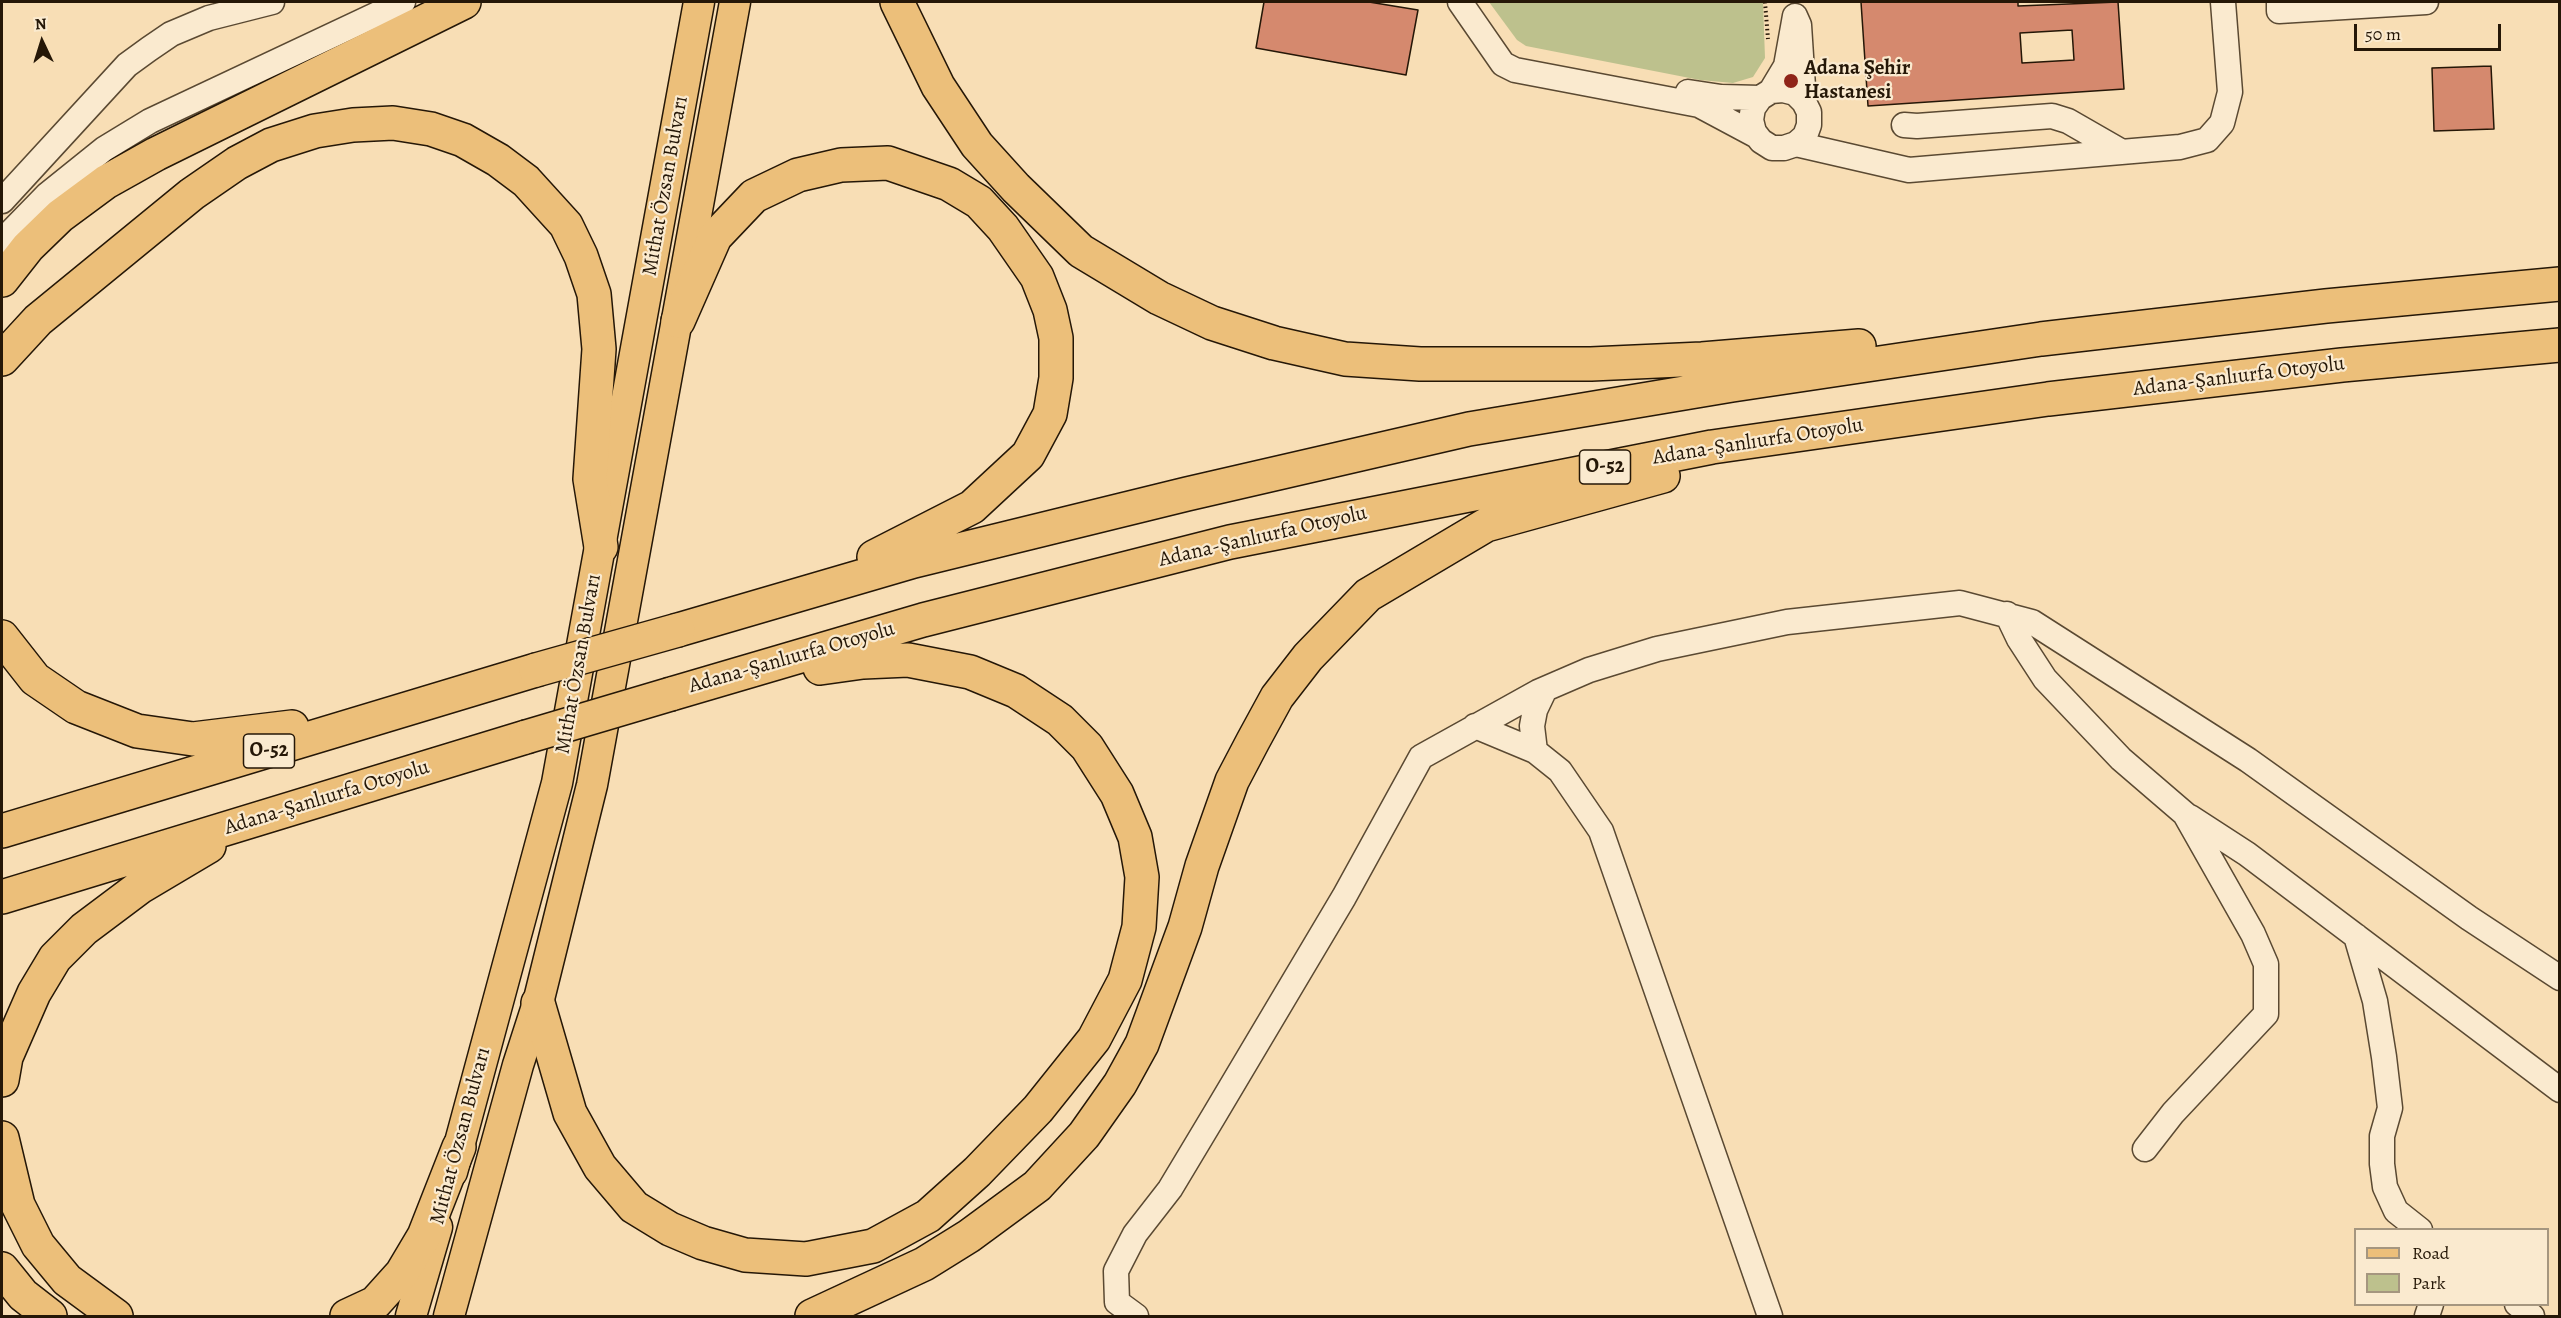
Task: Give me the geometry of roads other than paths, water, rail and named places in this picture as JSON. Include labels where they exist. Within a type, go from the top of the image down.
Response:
[{"type":"highway","points":[[2,280],[28,247],[60,216],[106,182],[156,154],[464,2]]},
{"type":"highway","points":[[897,2],[939,86],[977,145],[1016,188],[1081,251],[1159,298],[1212,323],[1274,343],[1345,359],[1420,364],[1513,365],[1690,359],[1830,348],[2041,339]]},
{"type":"highway","points":[[2,359],[38,320],[192,194],[263,150],[315,131],[353,125],[393,123],[431,129],[463,140],[498,160],[526,181],[566,225],[581,256],[594,294],[599,349],[590,479],[601,547]]},
{"type":"highway","points":[[678,321],[715,237],[754,196],[798,175],[841,165],[888,163],[949,184],[979,202],[1004,228],[1037,277],[1050,310],[1056,338],[1056,378],[1050,414],[1028,455],[972,507],[902,544],[784,599]]},
{"type":"highway","name":"O-52","points":[[2,831],[536,670],[936,556],[1187,494],[1469,429],[1732,384],[2041,339],[2326,306],[2559,284]]},
{"type":"highway","name":"Adana-Şanlıurfa Otoyolu","points":[[2,897],[670,693],[923,620],[1230,542],[1478,492],[1742,443],[2048,399],[2342,365],[2559,345]]},
{"type":"highway","points":[[812,1317],[924,1264],[969,1236],[1037,1186],[1084,1135],[1120,1084],[1142,1044],[1185,927],[1202,866],[1232,781],[1253,741],[1277,697],[1308,657],[1368,595],[1486,525],[1660,477],[1742,443]]},
{"type":"highway","points":[[2,637],[35,679],[76,707],[137,731],[193,739],[401,711]]},
{"type":"highway","points":[[538,1003],[570,1113],[600,1167],[634,1207],[670,1229],[703,1244],[746,1255],[806,1258],[873,1246],[928,1216],[977,1172],[1038,1109],[1095,1039],[1125,980],[1139,927],[1142,877],[1135,837],[1118,794],[1087,747],[1060,720],[1016,691],[970,672],[908,660],[863,662],[705,684]]},
{"type":"highway","points":[[2,1080],[6,1057],[34,993],[55,958],[84,929],[140,887],[202,852],[235,825]]},
{"type":"highway","points":[[2,1138],[18,1205],[38,1245],[67,1280],[116,1317]]},
{"type":"highway","points":[[347,1317],[375,1303],[402,1273],[423,1236],[459,1147]]},
{"type":"highway","points":[[2,1269],[23,1295],[50,1317]]},
{"type":"main road","name":"Mithat Özsan Bulvarı","points":[[411,1317],[557,783],[699,2]]},
{"type":"main road","name":"Mithat Özsan Bulvarı","points":[[449,1317],[518,1065],[538,1003],[592,785],[735,2]]},
{"type":"street","points":[[2,201],[128,65],[148,49],[171,34],[209,18],[272,2]]},
{"type":"street","points":[[2,241],[48,194],[104,149],[150,121],[403,2]]},
{"type":"street","points":[[1460,2],[1503,64],[1515,70],[1699,105],[1757,136],[1772,148],[1784,148],[1796,144],[1805,136],[1809,125],[1809,112],[1804,102],[1795,93],[1783,90],[1765,95],[1711,96],[1526,63],[1514,58],[1508,52],[1473,2]]},
{"type":"street","points":[[1796,144],[1909,170],[2180,147],[2207,140],[2222,123],[2230,92],[2223,2]]},
{"type":"street","points":[[2278,2],[2279,11],[2377,3],[2426,2]]},
{"type":"street","points":[[1757,136],[1751,120],[1753,108],[1786,66],[1795,9]]},
{"type":"street","points":[[1795,9],[1804,102]]},
{"type":"street","points":[[1904,125],[2052,116],[2068,121],[2122,152]]},
{"type":"street","points":[[1136,1317],[1117,1302],[1116,1271],[1135,1234],[1170,1189],[1344,897],[1421,757],[1545,689],[1589,670],[1657,649],[1787,622],[1960,603],[2032,621],[2248,760],[2469,918],[2559,978]]},
{"type":"street","points":[[2007,614],[2019,639],[2045,680],[2121,759],[2185,814],[2247,854],[2559,1090]]},
{"type":"street","points":[[1535,751],[1532,726],[1535,710],[1545,689]]},
{"type":"street","points":[[1475,726],[1535,751],[1560,771],[1601,831],[1770,1317]]},
{"type":"street","points":[[2145,1149],[2173,1113],[2266,1014],[2266,964],[2253,934],[2185,814]]},
{"type":"street","points":[[2356,936],[2375,1001],[2390,1108],[2382,1136],[2385,1187],[2396,1211],[2417,1228]]},
{"type":"street","points":[[2518,1306],[2532,1317]]},
{"type":"place","name":"Adana Şehir Hastanesi","points":[[1791,81]]}]
